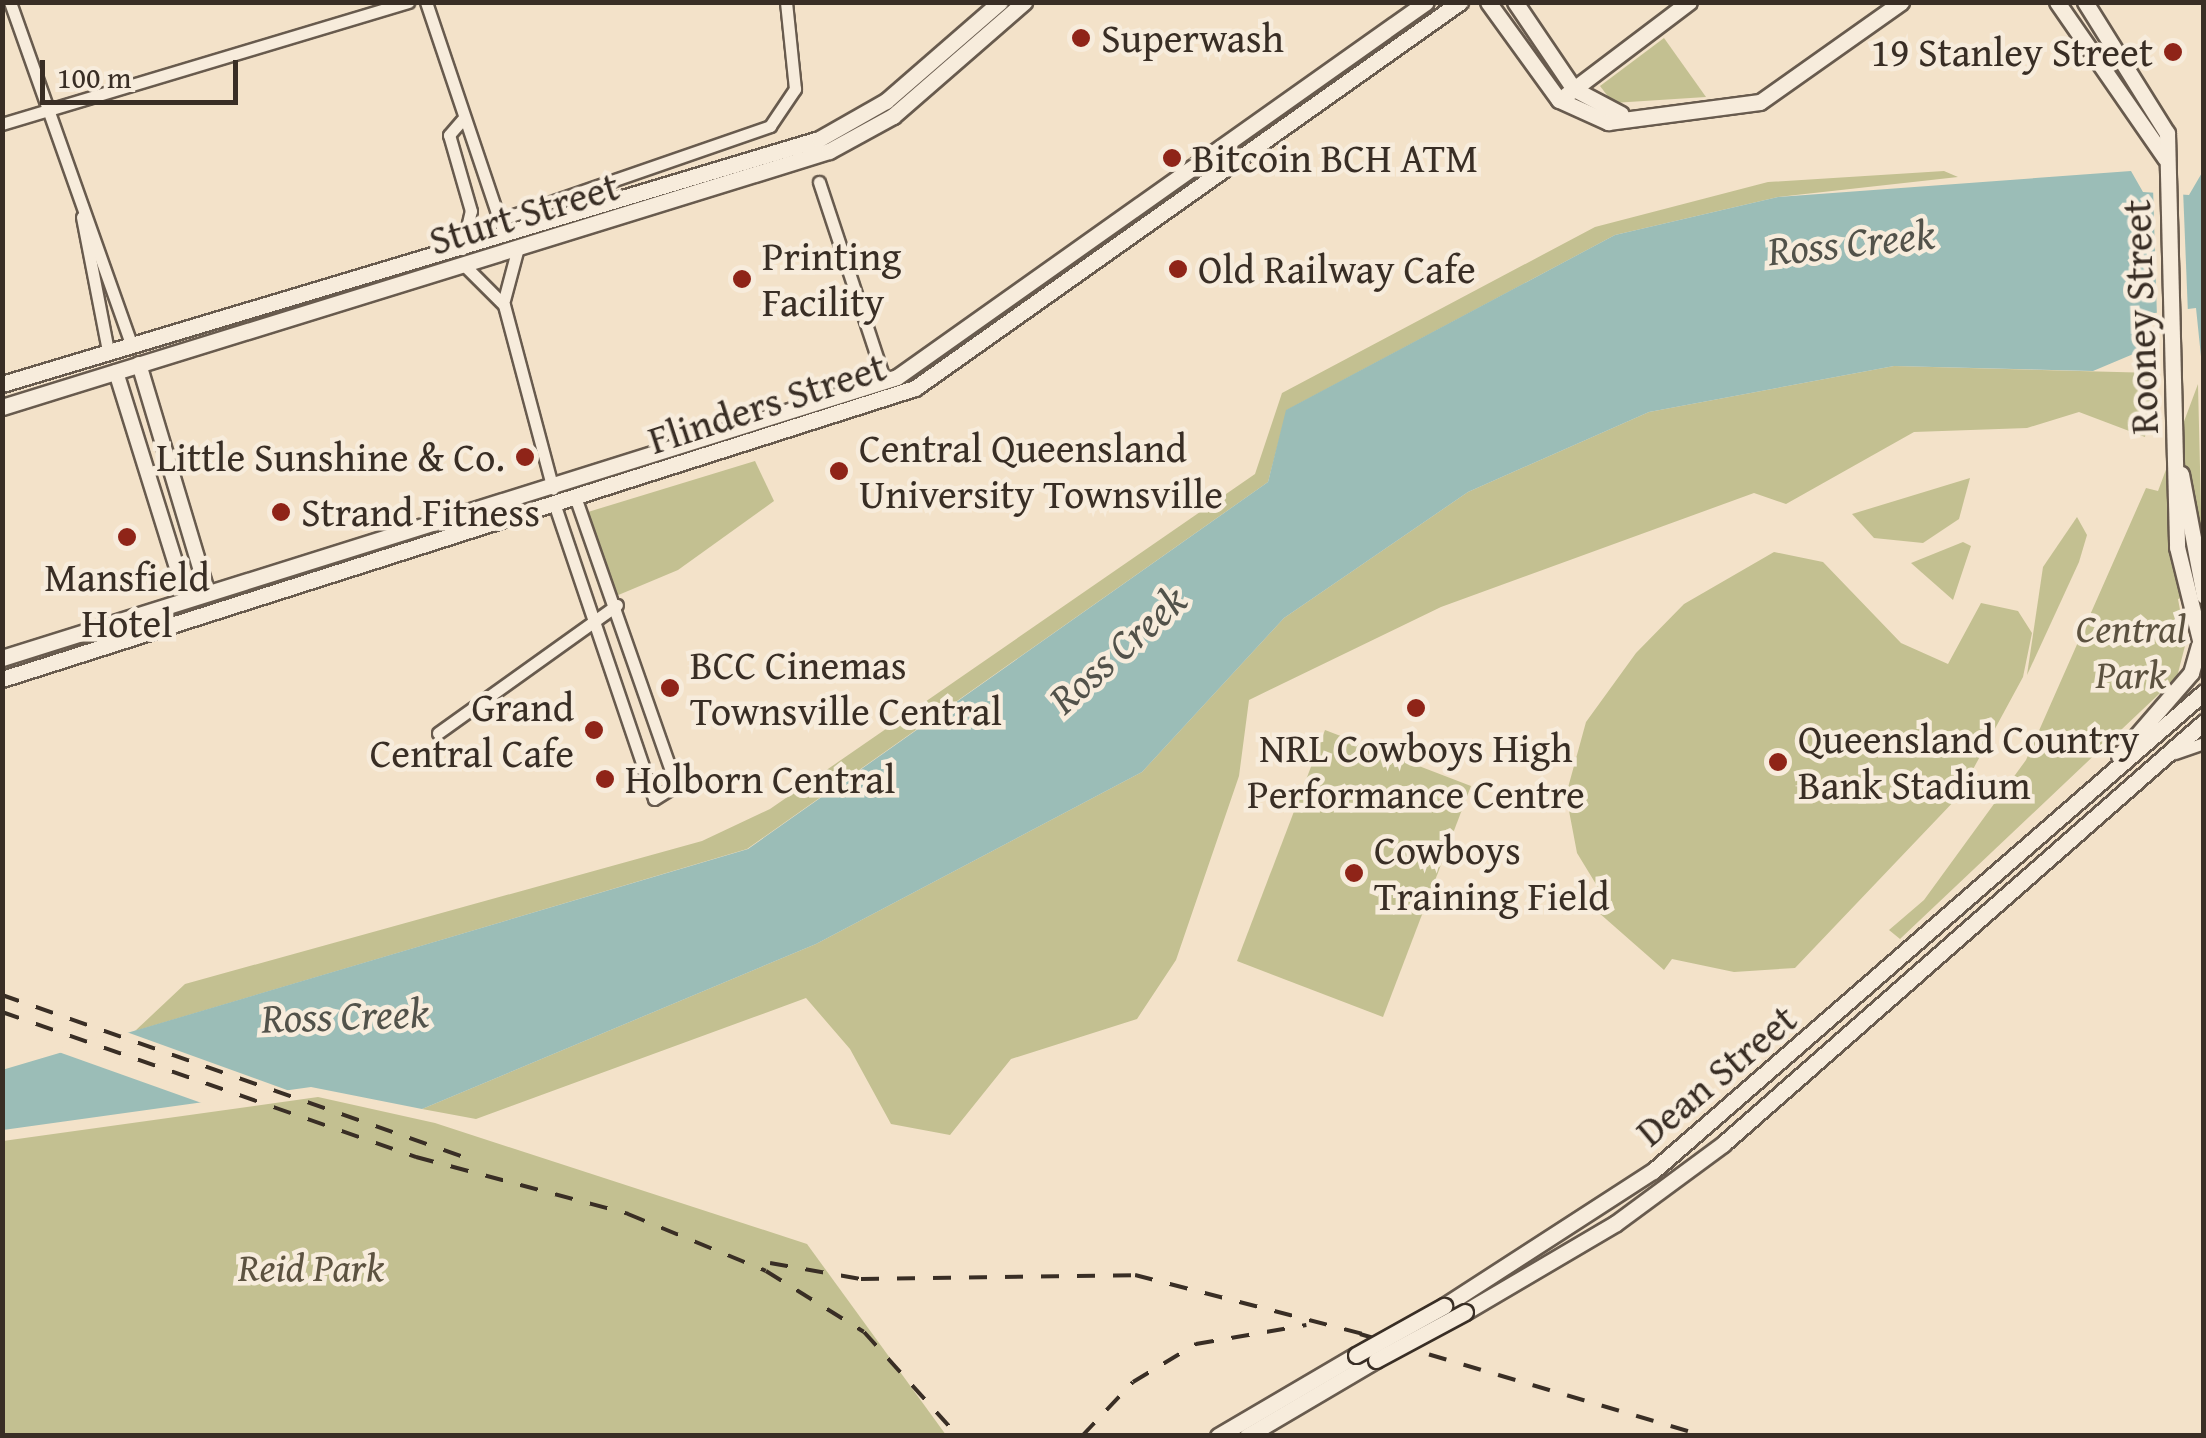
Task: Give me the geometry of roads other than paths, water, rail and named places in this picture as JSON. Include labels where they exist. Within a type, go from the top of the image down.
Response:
[{"type":"main road","name":"Sturt Street","points":[[2,407],[388,288],[504,237],[844,128],[1000,2]]},
{"type":"main road","name":"Sturt Street","points":[[2,384],[383,270],[518,251],[851,142],[1024,2]]},
{"type":"main road","name":"Flinders Street","points":[[2,679],[555,506],[566,491],[885,381],[934,356],[1426,2]]},
{"type":"main road","name":"Flinders Street","points":[[2,658],[187,600],[892,398],[968,356],[1460,2]]},
{"type":"main road","points":[[1488,2],[1559,100],[1600,122],[1760,102],[1901,2]]},
{"type":"main road","points":[[1515,2],[1574,89],[1605,112],[1635,116]]},
{"type":"main road","points":[[1559,100],[1689,2]]},
{"type":"main road","points":[[2057,2],[2136,112],[2167,166]]},
{"type":"main road","points":[[2085,2],[2154,101],[2150,114],[2136,112]]},
{"type":"main road","name":"Rooney Street","points":[[2154,101],[2167,166],[2179,465],[2177,547],[2201,650]]},
{"type":"main road","points":[[383,270],[388,288]]},
{"type":"main road","points":[[131,344],[139,364]]},
{"type":"main road","points":[[108,351],[116,372]]},
{"type":"main road","points":[[885,381],[902,386],[968,356]]},
{"type":"main road","name":"Rooney Street","points":[[2179,465],[2204,596]]},
{"type":"main road","points":[[2197,563],[2204,579]]},
{"type":"main road","points":[[208,594],[214,613]]},
{"type":"main road","points":[[187,600],[193,619]]},
{"type":"main road","points":[[2096,787],[2191,674],[2201,650]]},
{"type":"main road","name":"Dean Street","points":[[1218,1436],[1444,1306],[1610,1204],[1776,1068],[2204,692]]},
{"type":"main road","name":"Dean Street","points":[[1247,1436],[1616,1223],[1779,1098],[2204,722]]},
{"type":"main road","points":[[1779,1098],[1776,1068],[1808,1069],[1816,1032]]},
{"type":"street","points":[[10,2],[131,344]]},
{"type":"street","points":[[426,2],[504,237]]},
{"type":"street","points":[[471,211],[497,214],[775,123],[795,90],[786,2]]},
{"type":"street","points":[[2,124],[403,3]]},
{"type":"street","points":[[463,119],[449,134],[471,211],[464,257],[504,304]]},
{"type":"street","points":[[819,182],[885,381]]},
{"type":"street","points":[[79,193],[108,351]]},
{"type":"street","points":[[518,251],[504,273],[504,304],[552,461],[616,605],[673,793],[646,795],[555,506]]},
{"type":"street","points":[[98,308],[116,301]]},
{"type":"street","points":[[139,364],[208,594]]},
{"type":"street","points":[[116,372],[187,600]]},
{"type":"street","points":[[128,413],[152,406]]},
{"type":"street","points":[[438,733],[616,605]]},
{"type":"street","points":[[2156,765],[2204,743]]},
{"type":"water","name":"Ross Creek","points":[[2131,171],[2143,192],[2189,195],[2203,171],[2203,376],[2196,308],[2147,314],[2150,347],[2093,371],[1894,366],[1649,412],[1468,492],[1284,618],[1142,772],[816,944],[422,1109],[311,1087],[3,1130],[2,1070],[748,849],[1268,482],[1286,410],[1615,235],[1778,197]]},
{"type":"railway","points":[[2,995],[475,1161]]},
{"type":"railway","points":[[2,1012],[416,1157],[628,1214],[766,1271],[864,1332],[958,1436]]},
{"type":"railway","points":[[770,1263],[861,1279],[1135,1275],[1371,1336]]},
{"type":"railway","points":[[1082,1436],[1133,1382],[1196,1344],[1306,1325]]},
{"type":"railway","points":[[1360,1334],[1705,1436]]},
{"type":"place","name":"Superwash","points":[[1081,38]]},
{"type":"place","name":"19 Stanley Street","points":[[2173,52]]},
{"type":"place","name":"Bitcoin BCH ATM","points":[[1172,158]]},
{"type":"place","name":"Old Railway Cafe","points":[[1178,269]]},
{"type":"place","name":"Printing Facility","points":[[742,279]]},
{"type":"place","name":"Little Sunshine & Co.","points":[[525,457]]},
{"type":"place","name":"Central Queensland University Townsville","points":[[839,471]]},
{"type":"place","name":"Strand Fitness","points":[[281,512]]},
{"type":"place","name":"Mansfield Hotel","points":[[127,537]]},
{"type":"place","name":"BCC Cinemas Townsville Central","points":[[670,688]]},
{"type":"place","name":"NRL Cowboys High Performance Centre","points":[[1416,708]]},
{"type":"place","name":"Grand Central Cafe","points":[[594,730]]},
{"type":"place","name":"Queensland Country Bank Stadium","points":[[1778,762]]},
{"type":"place","name":"Holborn Central","points":[[605,779]]},
{"type":"place","name":"Cowboys Training Field","points":[[1354,873]]},
{"type":"park label","name":"Central Park","points":[[2131,651]]},
{"type":"park label","name":"Reid Park","points":[[311,1267]]}]
